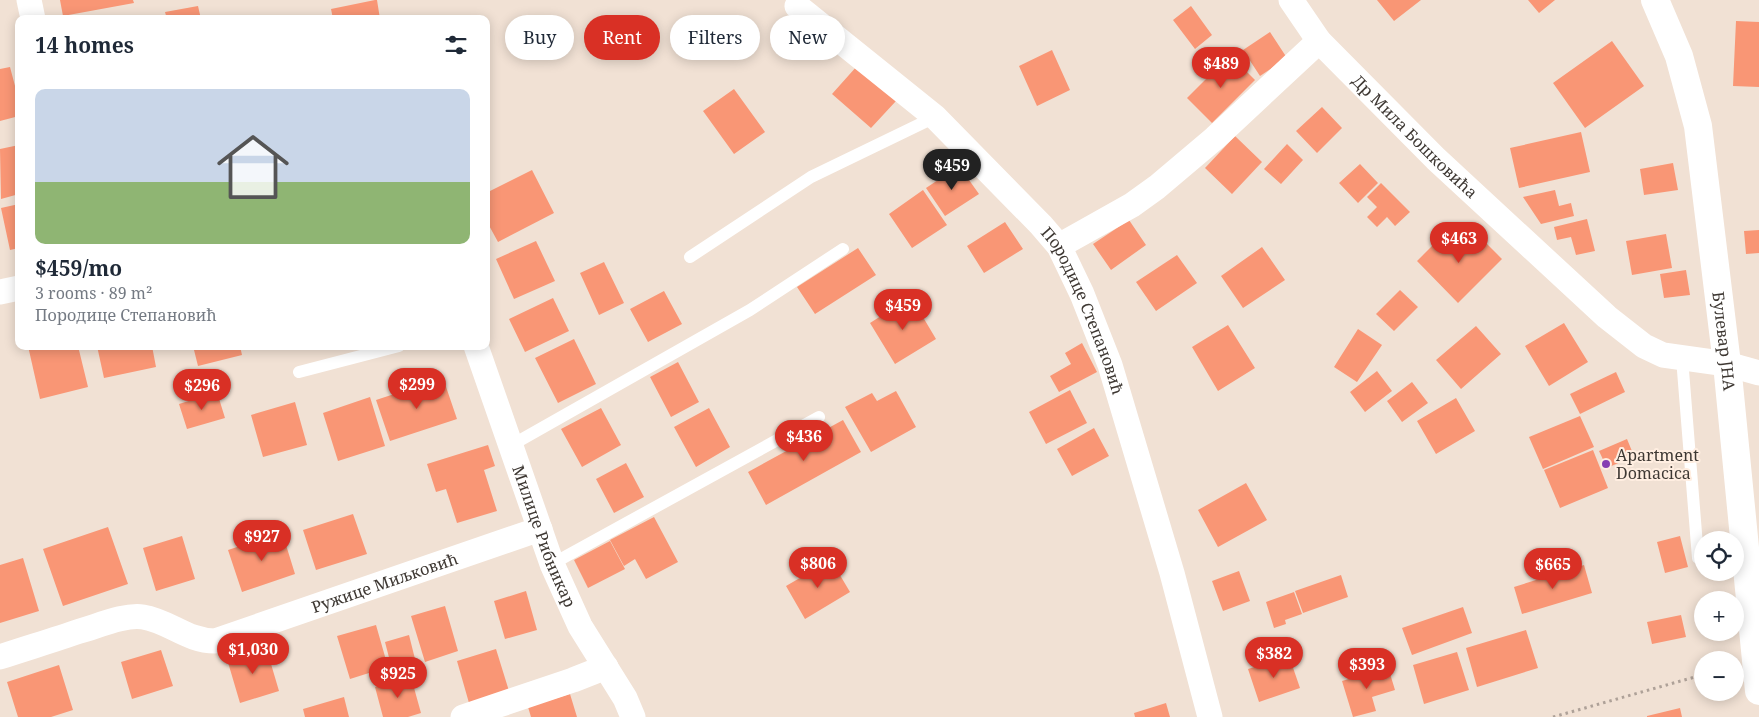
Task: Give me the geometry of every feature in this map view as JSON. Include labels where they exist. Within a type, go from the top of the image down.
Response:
[{"type":"main road","name":"Булевар ЈНА","points":[[1661,2],[1679,56],[1698,126],[1726,364],[1759,691]]},
{"type":"street","points":[[29,0],[32,15]]},
{"type":"street","name":"Др Мила Бошковића","points":[[1291,0],[1318,41],[1436,159],[1607,317],[1654,352],[1726,364],[1759,373]]},
{"type":"street","name":"Породице Степановић","points":[[797,6],[935,117],[1060,246],[1082,294],[1110,365],[1172,573],[1210,717]]},
{"type":"street","points":[[1060,246],[1132,205],[1157,187],[1215,138],[1318,41]]},
{"type":"street","points":[[0,292],[15,289]]},
{"type":"street","name":"Милице Рибникар","points":[[477,350],[552,564],[580,626],[626,698],[633,717]]},
{"type":"street","name":"Ружице Миљковић","points":[[0,657],[107,623],[133,617],[152,619],[194,638],[215,641],[540,529]]},
{"type":"street","points":[[463,717],[606,667]]},
{"type":"lane","points":[[690,257],[811,177],[935,117]]},
{"type":"lane","points":[[510,446],[750,310],[843,249]]},
{"type":"lane","points":[[299,372],[384,350]]},
{"type":"lane","points":[[1682,358],[1696,531]]},
{"type":"lane","points":[[552,564],[819,417]]},
{"type":"path","points":[[1553,717],[1694,677]]},
{"type":"building","points":[[60,0],[133,0],[134,3],[68,15],[63,15]]},
{"type":"building","points":[[377,0],[379,15],[332,15],[331,9]]},
{"type":"building","points":[[1377,0],[1421,0],[1394,21]]},
{"type":"building","points":[[1528,0],[1555,0],[1539,13]]},
{"type":"building","points":[[198,6],[200,15],[166,15],[165,12]]},
{"type":"building","points":[[1191,6],[1212,35],[1195,49],[1173,20]]},
{"type":"building","points":[[1736,21],[1759,22],[1759,87],[1733,86]]},
{"type":"building","points":[[1270,32],[1287,58],[1260,76],[1243,50]]},
{"type":"building","points":[[1612,41],[1644,86],[1585,128],[1553,83]]},
{"type":"building","points":[[1052,50],[1070,90],[1037,106],[1019,66]]},
{"type":"building","points":[[1230,55],[1255,80],[1212,123],[1187,98]]},
{"type":"building","points":[[857,66],[896,101],[871,128],[832,94]]},
{"type":"building","points":[[10,67],[15,86],[15,117],[0,121],[0,69]]},
{"type":"building","points":[[734,89],[765,132],[734,154],[703,111]]},
{"type":"building","points":[[1322,107],[1342,128],[1317,153],[1296,131]]},
{"type":"building","points":[[1581,132],[1590,172],[1519,188],[1510,148]]},
{"type":"building","points":[[1235,136],[1262,162],[1232,194],[1205,168]]},
{"type":"building","points":[[1287,144],[1303,160],[1281,184],[1264,169]]},
{"type":"building","points":[[15,146],[15,195],[1,199],[0,149]]},
{"type":"building","points":[[1673,163],[1678,190],[1644,195],[1640,169]]},
{"type":"building","points":[[1360,164],[1378,183],[1358,203],[1339,183]]},
{"type":"building","points":[[959,166],[979,194],[945,216],[926,188]]},
{"type":"building","points":[[532,170],[554,213],[498,242],[490,227],[490,191]]},
{"type":"building","points":[[1381,183],[1410,212],[1395,226],[1387,217],[1377,227],[1367,217],[1377,207],[1367,197]]},
{"type":"building","points":[[923,190],[947,225],[912,248],[889,214]]},
{"type":"building","points":[[1555,190],[1559,206],[1571,203],[1574,216],[1541,224],[1523,197]]},
{"type":"building","points":[[15,205],[15,249],[10,250],[1,208]]},
{"type":"building","points":[[1587,219],[1595,251],[1576,255],[1571,237],[1557,240],[1554,227]]},
{"type":"building","points":[[1129,220],[1146,245],[1111,270],[1093,244]]},
{"type":"building","points":[[1005,222],[1023,249],[984,273],[967,246]]},
{"type":"building","points":[[1759,230],[1759,253],[1746,254],[1744,231]]},
{"type":"building","points":[[1446,232],[1462,248],[1477,234],[1502,259],[1458,303],[1417,261]]},
{"type":"building","points":[[1666,234],[1672,268],[1632,275],[1626,241]]},
{"type":"building","points":[[536,241],[555,281],[514,299],[496,259]]},
{"type":"building","points":[[1262,247],[1285,280],[1243,308],[1221,276]]},
{"type":"building","points":[[858,248],[876,275],[815,314],[797,287]]},
{"type":"building","points":[[1177,255],[1197,283],[1156,311],[1136,282]]},
{"type":"building","points":[[604,262],[624,303],[599,315],[580,273]]},
{"type":"building","points":[[1686,270],[1690,295],[1664,298],[1660,274]]},
{"type":"building","points":[[1400,290],[1418,307],[1394,331],[1376,314]]},
{"type":"building","points":[[664,291],[682,324],[648,342],[630,309]]},
{"type":"building","points":[[911,297],[936,339],[895,364],[870,323]]},
{"type":"building","points":[[553,298],[569,331],[525,352],[509,319]]},
{"type":"building","points":[[1564,323],[1588,362],[1549,386],[1525,346]]},
{"type":"building","points":[[1228,325],[1255,368],[1218,391],[1192,347]]},
{"type":"building","points":[[1476,326],[1501,354],[1461,389],[1436,360]]},
{"type":"building","points":[[1358,329],[1382,345],[1357,382],[1334,367]]},
{"type":"building","points":[[574,339],[596,384],[558,403],[535,358]]},
{"type":"building","points":[[1082,343],[1097,372],[1059,392],[1050,376],[1071,364],[1065,353]]},
{"type":"building","points":[[29,350],[79,350],[88,387],[40,399]]},
{"type":"building","points":[[98,350],[153,350],[156,367],[104,378]]},
{"type":"building","points":[[194,350],[241,350],[242,355],[198,366]]},
{"type":"building","points":[[678,362],[699,402],[671,417],[650,377]]},
{"type":"building","points":[[1377,371],[1392,391],[1365,412],[1350,392]]},
{"type":"building","points":[[1616,372],[1625,392],[1580,414],[1570,394]]},
{"type":"building","points":[[443,378],[457,419],[390,441],[376,400]]},
{"type":"building","points":[[1412,382],[1428,403],[1402,422],[1387,401]]},
{"type":"building","points":[[1070,390],[1087,423],[1046,444],[1029,412]]},
{"type":"building","points":[[896,391],[916,427],[871,452],[845,407],[872,393],[877,401]]},
{"type":"building","points":[[217,392],[225,418],[187,429],[179,404]]},
{"type":"building","points":[[370,397],[385,446],[338,461],[323,413]]},
{"type":"building","points":[[1456,398],[1475,431],[1436,454],[1417,421]]},
{"type":"building","points":[[295,402],[307,445],[263,457],[251,415]]},
{"type":"building","points":[[601,408],[621,445],[582,467],[561,429]]},
{"type":"building","points":[[709,408],[730,447],[696,467],[674,427]]},
{"type":"building","points":[[1580,416],[1594,447],[1543,469],[1529,437]]},
{"type":"building","points":[[843,420],[861,452],[766,505],[748,472]]},
{"type":"building","points":[[1094,428],[1109,456],[1072,476],[1057,449]]},
{"type":"building","points":[[1627,439],[1634,456],[1607,468],[1599,451]]},
{"type":"building","points":[[488,445],[495,466],[484,470],[497,511],[457,523],[446,489],[436,492],[427,464]]},
{"type":"building","points":[[1593,450],[1608,488],[1560,508],[1544,470]]},
{"type":"building","points":[[626,463],[644,497],[614,513],[596,479]]},
{"type":"building","points":[[1246,483],[1267,520],[1218,547],[1198,510]]},
{"type":"building","points":[[353,514],[367,554],[316,570],[303,530]]},
{"type":"building","points":[[654,517],[678,562],[646,579],[635,559],[624,566],[610,540]]},
{"type":"building","points":[[108,527],[128,584],[63,606],[43,549]]},
{"type":"building","points":[[282,532],[295,574],[242,592],[228,550]]},
{"type":"building","points":[[182,536],[195,579],[156,591],[143,548]]},
{"type":"building","points":[[1680,536],[1688,567],[1665,573],[1657,542]]},
{"type":"building","points":[[610,541],[625,569],[588,588],[574,560]]},
{"type":"building","points":[[23,558],[39,611],[0,623],[0,565]]},
{"type":"building","points":[[831,560],[850,592],[805,619],[786,586]]},
{"type":"building","points":[[1584,565],[1592,593],[1522,614],[1514,587]]},
{"type":"building","points":[[1239,571],[1250,601],[1223,611],[1212,581]]},
{"type":"building","points":[[1341,575],[1348,597],[1303,613],[1295,591]]},
{"type":"building","points":[[526,591],[537,630],[505,639],[494,601]]},
{"type":"building","points":[[1294,592],[1302,614],[1285,620],[1286,624],[1274,628],[1266,602]]},
{"type":"building","points":[[445,606],[458,651],[425,662],[411,616]]},
{"type":"building","points":[[1463,607],[1472,633],[1412,655],[1402,628]]},
{"type":"building","points":[[1681,615],[1686,637],[1652,644],[1647,622]]},
{"type":"building","points":[[376,625],[388,667],[350,679],[337,636]]},
{"type":"building","points":[[1526,630],[1538,668],[1477,687],[1466,648]]},
{"type":"building","points":[[409,635],[417,667],[393,673],[385,642]]},
{"type":"building","points":[[266,647],[279,691],[240,703],[227,659]]},
{"type":"building","points":[[496,649],[509,691],[469,703],[457,661]]},
{"type":"building","points":[[161,650],[173,686],[132,699],[121,662]]},
{"type":"building","points":[[1457,652],[1469,690],[1424,704],[1413,665]]},
{"type":"building","points":[[1289,656],[1300,688],[1259,702],[1248,669]]},
{"type":"building","points":[[59,665],[73,710],[51,717],[18,717],[7,682]]},
{"type":"building","points":[[1388,667],[1395,690],[1372,697],[1376,711],[1353,717],[1342,681]]},
{"type":"building","points":[[411,677],[421,713],[408,717],[383,717],[375,687]]},
{"type":"building","points":[[570,694],[577,717],[531,717],[528,707]]},
{"type":"building","points":[[344,697],[349,717],[305,717],[303,709]]},
{"type":"building","points":[[1166,703],[1170,717],[1135,717],[1134,713]]},
{"type":"building","points":[[1680,708],[1682,717],[1647,717],[1647,716]]},
{"type":"place","name":"Apartment Domacica","points":[[1606,464]]}]
